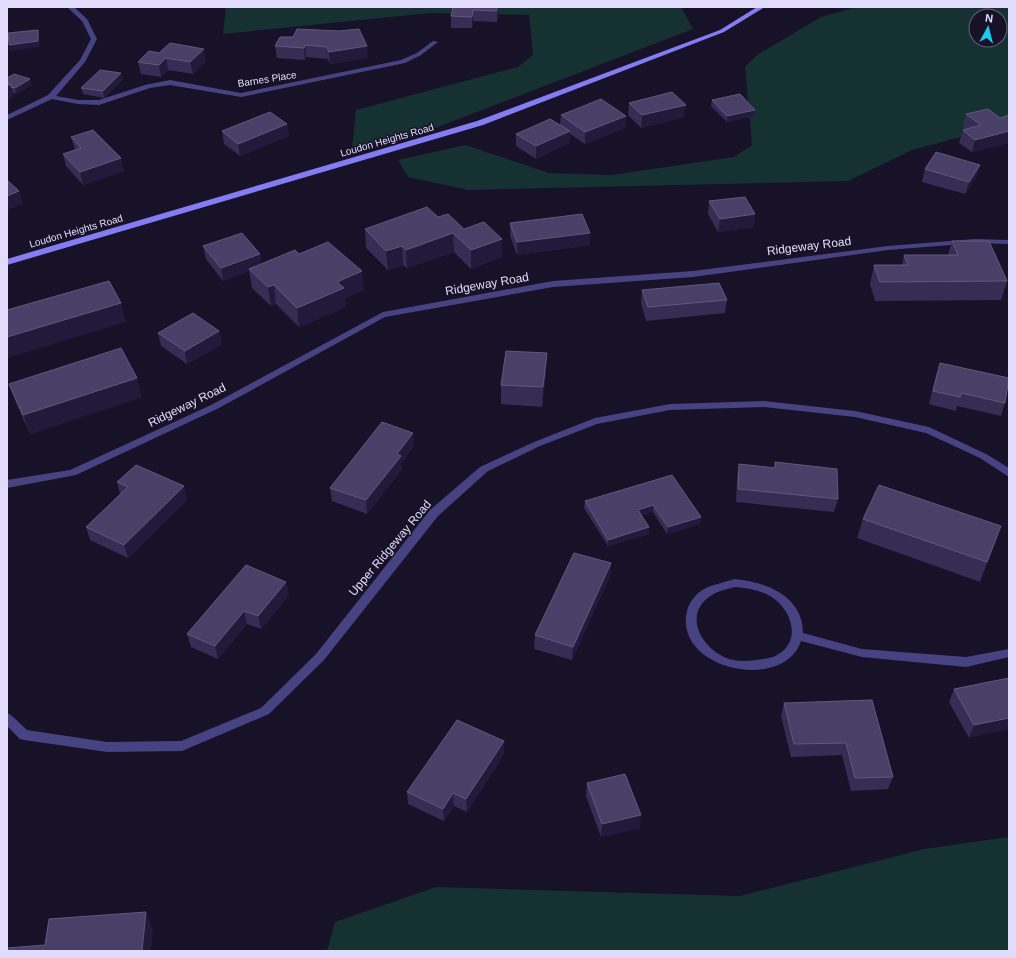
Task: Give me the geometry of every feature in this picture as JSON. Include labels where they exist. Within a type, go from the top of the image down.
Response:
[{"type":"street","points":[[7,118],[51,97],[83,61],[94,39],[85,20],[70,7]]},
{"type":"street","name":"Loudon Heights Road","points":[[7,262],[480,123],[722,31],[762,7]]},
{"type":"street","name":"Barnes Place","points":[[51,97],[84,102],[105,102],[144,87],[163,83],[178,84],[226,94],[240,95],[403,62],[435,42]]},
{"type":"street","name":"Ridgeway Road","points":[[7,484],[72,473],[214,407],[383,315],[553,284],[693,274],[888,248],[975,241],[1009,242]]},
{"type":"street","name":"Upper Ridgeway Road","points":[[7,718],[24,735],[107,747],[182,746],[265,711],[320,657],[434,513],[484,469],[537,444],[595,421],[670,407],[764,404],[855,414],[929,430],[983,456],[1009,473]]},
{"type":"street","points":[[735,583],[752,585],[768,590],[782,598],[792,610],[798,623],[798,636],[792,650],[780,660],[764,666],[745,667],[726,663],[709,654],[697,642],[691,628],[690,613],[696,601],[706,592],[719,586],[735,583]]},
{"type":"street","points":[[798,636],[862,653],[966,662],[1009,653]]},
{"type":"green space","points":[[226,7],[681,7],[693,29],[409,138],[352,148],[356,110],[518,67],[533,55],[529,15],[430,13],[223,34]]},
{"type":"green space","points":[[857,7],[1009,7],[1009,124],[912,150],[848,181],[468,190],[408,177],[398,160],[465,145],[549,173],[612,175],[734,157],[752,145],[745,67],[757,55],[821,17]]},
{"type":"green space","points":[[1009,837],[1009,951],[327,951],[335,922],[436,887],[740,896],[924,849]]},
{"type":"building","points":[[453,7],[497,7],[497,11],[473,10],[472,17],[451,16]]},
{"type":"building","points":[[297,29],[339,31],[359,29],[367,46],[329,52],[327,47],[305,45],[304,48],[275,46],[280,37],[293,37]]},
{"type":"building","points":[[38,30],[38,41],[9,45],[8,33]]},
{"type":"building","points":[[170,43],[204,49],[190,62],[166,58],[159,65],[138,62],[149,51],[159,53]]},
{"type":"building","points":[[100,70],[121,73],[103,91],[81,88]]},
{"type":"building","points":[[14,74],[30,79],[15,88],[11,87],[7,82],[7,78]]},
{"type":"building","points":[[672,92],[686,105],[642,115],[629,103]]},
{"type":"building","points":[[740,94],[755,110],[727,116],[712,100]]},
{"type":"building","points":[[601,99],[626,116],[585,132],[561,115]]},
{"type":"building","points":[[988,109],[1000,118],[1009,115],[1009,131],[975,140],[963,130],[981,125],[966,114]]},
{"type":"building","points":[[270,112],[287,124],[238,144],[222,131]]},
{"type":"building","points":[[550,119],[570,131],[536,146],[516,134]]},
{"type":"building","points":[[93,130],[121,158],[80,172],[63,154],[81,148],[71,137]]},
{"type":"building","points":[[936,152],[980,165],[969,182],[925,169]]},
{"type":"building","points":[[7,180],[19,191],[7,196]]},
{"type":"building","points":[[745,197],[755,214],[720,219],[709,201]]},
{"type":"building","points":[[427,207],[438,217],[448,214],[464,229],[484,222],[502,239],[471,250],[453,233],[406,250],[402,246],[386,251],[365,229]]},
{"type":"building","points":[[582,214],[590,233],[517,242],[510,223]]},
{"type":"building","points":[[242,233],[260,254],[221,268],[203,246]]},
{"type":"building","points":[[952,241],[989,241],[1007,281],[880,282],[874,265],[908,265],[904,255],[958,255]]},
{"type":"building","points":[[328,242],[362,271],[337,282],[344,288],[297,308],[274,285],[268,287],[249,269],[295,250],[299,254]]},
{"type":"building","points":[[109,281],[121,303],[7,337],[7,310]]},
{"type":"building","points":[[719,283],[727,300],[648,307],[642,290]]},
{"type":"building","points":[[193,313],[219,331],[185,351],[158,333]]},
{"type":"building","points":[[121,348],[137,378],[23,415],[9,384]]},
{"type":"building","points":[[506,351],[547,353],[543,387],[501,385]]},
{"type":"building","points":[[940,363],[1009,378],[1005,403],[961,393],[960,397],[933,391]]},
{"type":"building","points":[[382,422],[413,433],[397,454],[401,456],[366,500],[330,488]]},
{"type":"building","points":[[775,462],[837,469],[838,499],[738,489],[739,464],[775,468]]},
{"type":"building","points":[[136,465],[184,486],[124,545],[86,527],[128,487],[117,482]]},
{"type":"building","points":[[672,475],[701,517],[668,527],[653,505],[638,510],[649,527],[608,540],[585,501]]},
{"type":"building","points":[[879,485],[1001,526],[987,562],[863,519]]},
{"type":"building","points":[[574,553],[611,563],[573,647],[535,635]]},
{"type":"building","points":[[246,565],[286,582],[258,616],[244,611],[215,646],[187,634]]},
{"type":"building","points":[[1009,678],[1009,718],[974,725],[954,689]]},
{"type":"building","points":[[872,700],[893,777],[855,778],[846,743],[794,744],[784,703]]},
{"type":"building","points":[[457,720],[504,741],[466,799],[453,793],[443,809],[407,792]]},
{"type":"building","points":[[625,774],[641,815],[602,824],[587,783]]},
{"type":"building","points":[[146,912],[142,951],[7,951],[7,948],[45,945],[49,919]]}]
